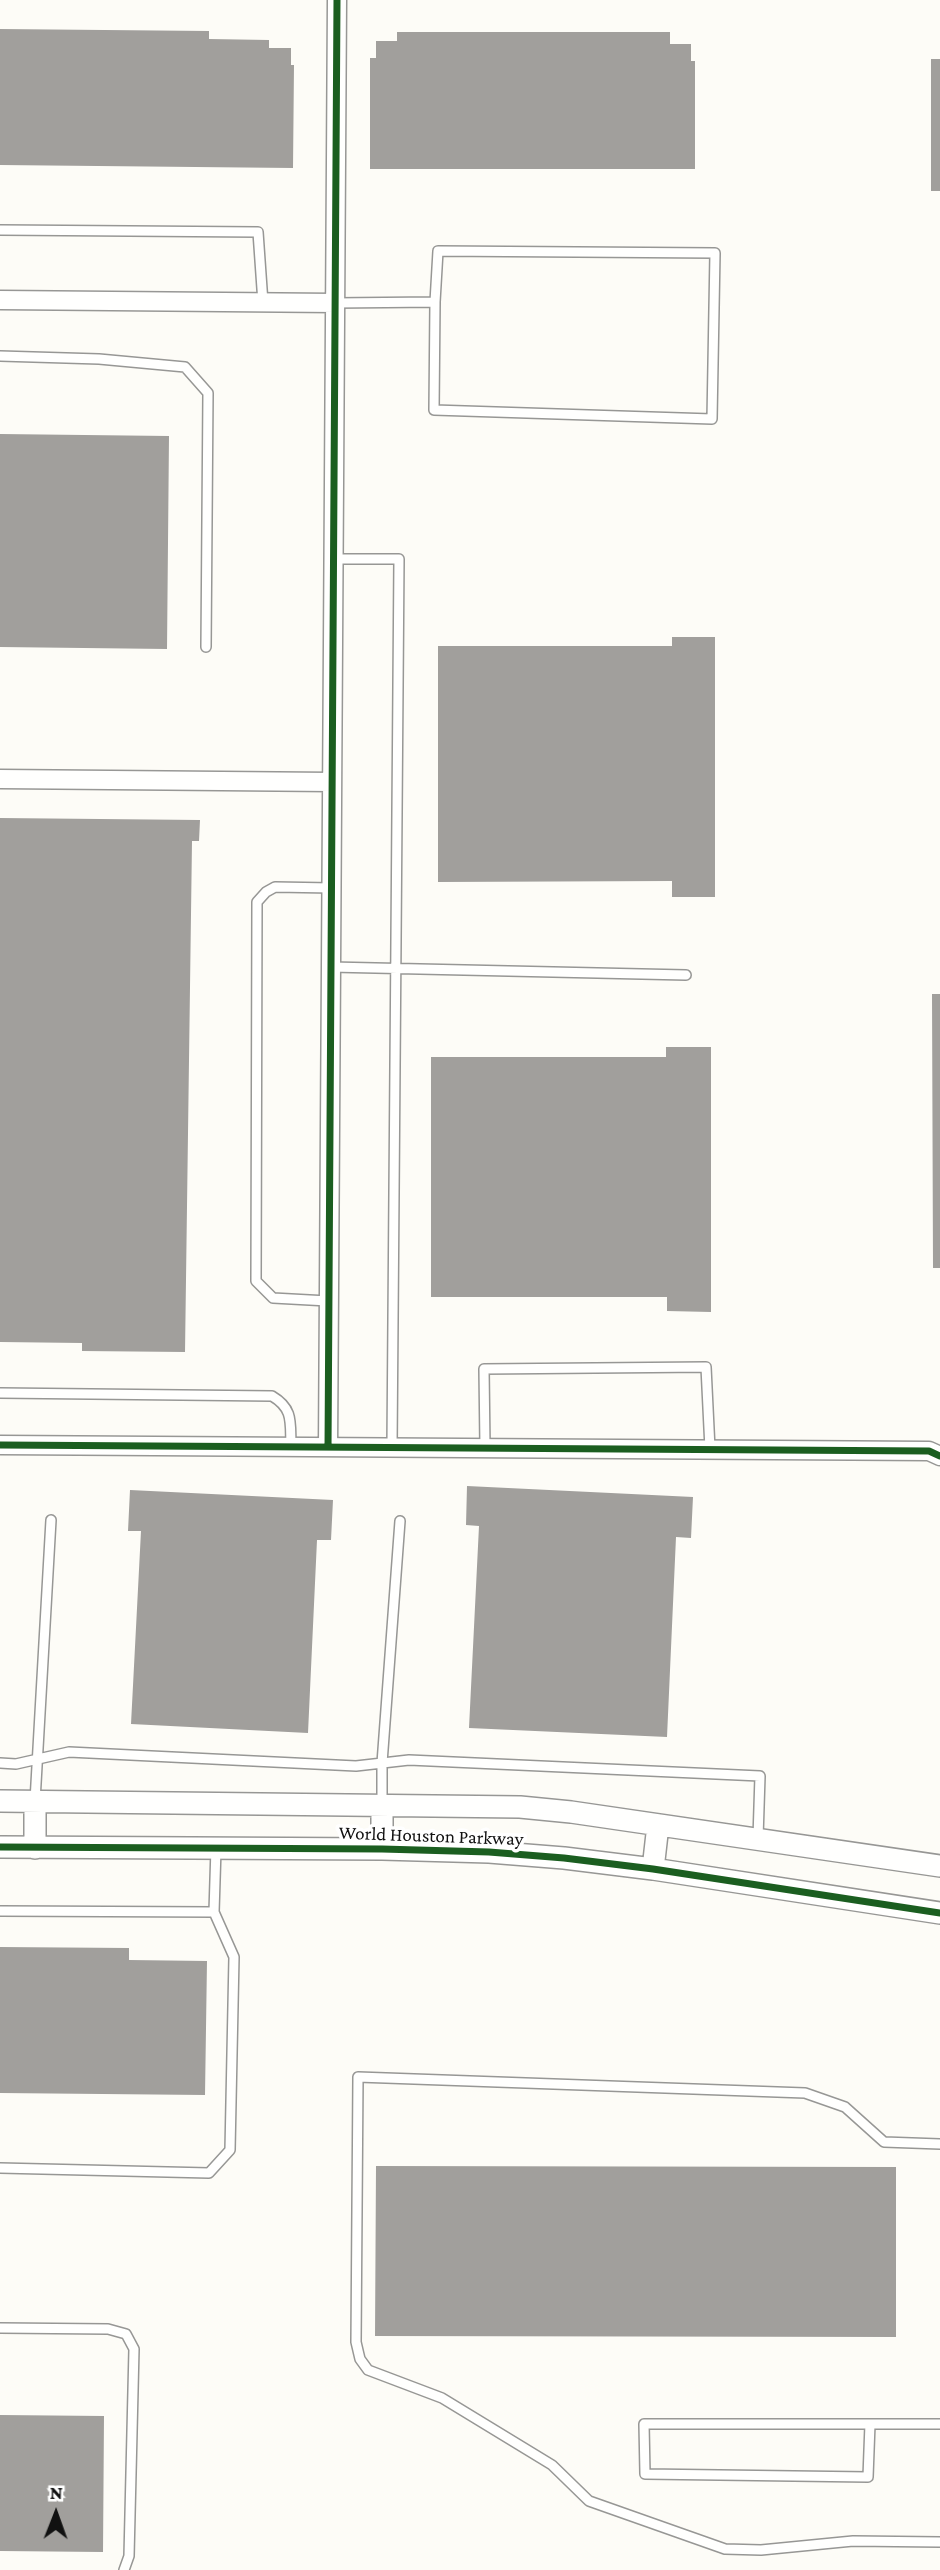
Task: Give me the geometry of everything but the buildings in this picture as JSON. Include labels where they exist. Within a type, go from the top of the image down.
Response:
[{"type":"street","points":[[328,1446],[337,0]]},
{"type":"street","points":[[0,300],[335,303]]},
{"type":"street","points":[[0,779],[332,782]]},
{"type":"street","points":[[0,1445],[392,1446],[934,1453]]},
{"type":"street","name":"World Houston Parkway","points":[[0,1801],[520,1807],[571,1812],[940,1866]]},
{"type":"street","points":[[35,1801],[35,1847]]},
{"type":"street","points":[[382,1805],[382,1849]]},
{"type":"street","points":[[653,1869],[658,1825]]},
{"type":"street","name":"World Houston Parkway","points":[[0,1847],[382,1849],[564,1858],[940,1913]]},
{"type":"lane","points":[[0,230],[258,232],[263,303]]},
{"type":"lane","points":[[438,251],[715,253],[712,419],[433,410],[435,302],[438,251]]},
{"type":"lane","points":[[335,303],[435,302]]},
{"type":"lane","points":[[0,356],[99,359],[185,368],[208,393],[206,647]]},
{"type":"lane","points":[[334,559],[399,559],[392,1446]]},
{"type":"lane","points":[[328,1301],[274,1298],[256,1281],[257,902],[275,887],[332,888]]},
{"type":"lane","points":[[331,967],[686,975]]},
{"type":"lane","points":[[485,1447],[484,1369],[706,1367],[710,1449]]},
{"type":"lane","points":[[0,1393],[272,1396],[284,1403],[289,1414],[291,1446]]},
{"type":"lane","points":[[35,1801],[51,1520]]},
{"type":"lane","points":[[382,1805],[382,1763],[400,1521]]},
{"type":"lane","points":[[0,1763],[16,1764],[69,1752],[356,1766],[409,1760],[760,1776],[758,1839]]},
{"type":"lane","points":[[0,2168],[209,2173],[230,2150],[234,1957],[215,1912],[216,1848]]},
{"type":"lane","points":[[0,1911],[215,1912]]},
{"type":"lane","points":[[940,2144],[884,2142],[845,2107],[805,2093],[358,2077],[356,2342],[360,2359],[368,2370],[442,2398],[552,2465],[589,2501],[725,2549],[761,2550],[853,2541],[940,2542]]},
{"type":"lane","points":[[0,2328],[108,2329],[126,2334],[134,2349],[129,2556],[124,2570]]},
{"type":"lane","points":[[870,2424],[868,2477],[645,2474],[644,2424],[870,2424],[940,2424]]},
{"type":"cycle path","points":[[328,1446],[337,0]]},
{"type":"cycle path","points":[[0,1445],[929,1451],[940,1456]]},
{"type":"cycle path","points":[[0,1847],[489,1852],[653,1869],[940,1913]]}]
